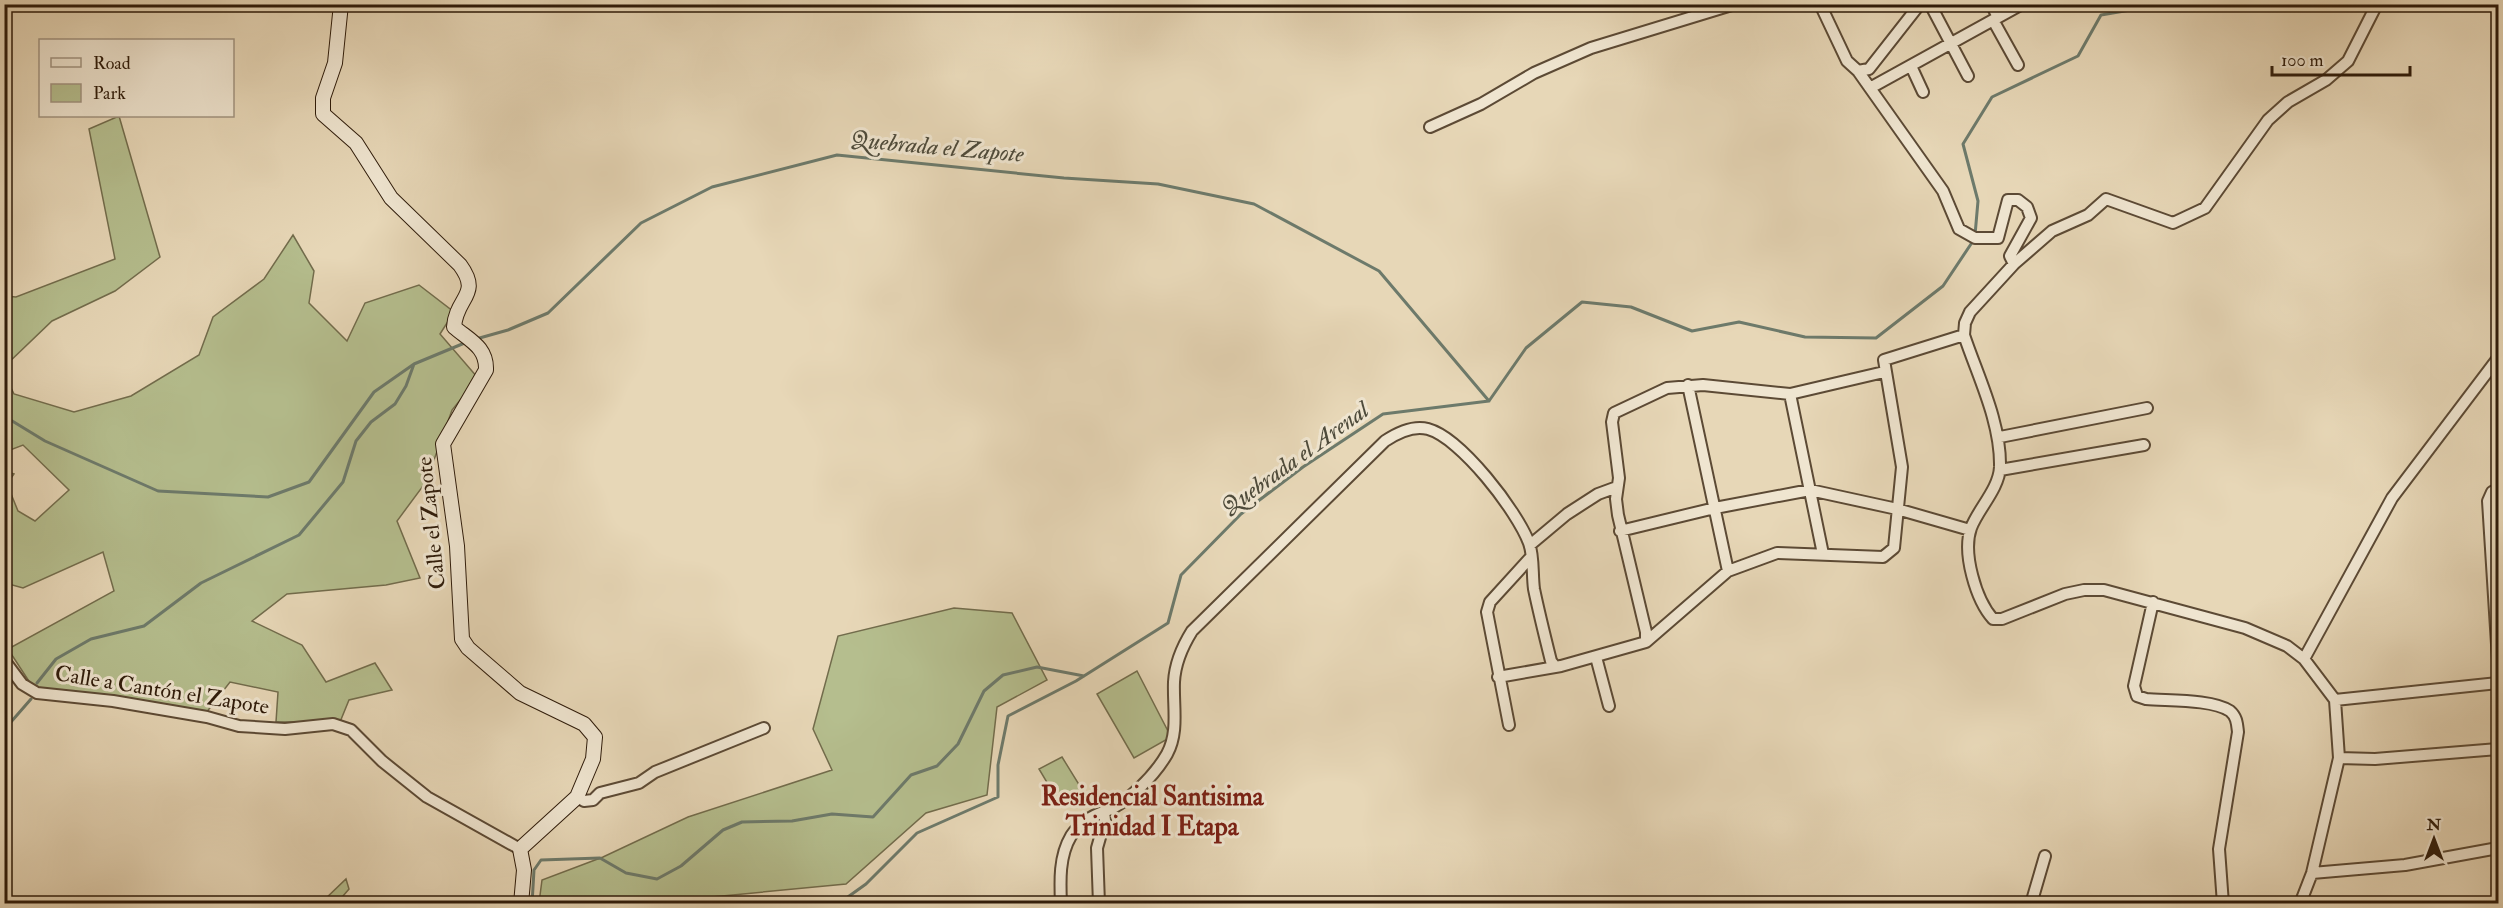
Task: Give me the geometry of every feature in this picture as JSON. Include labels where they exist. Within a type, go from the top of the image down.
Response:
[{"type":"street","name":"Calle el Zapote","points":[[341,4],[335,63],[323,98],[323,114],[356,144],[392,198],[460,265],[469,278],[471,286],[455,313],[454,327],[479,346],[485,360],[486,370],[443,444],[457,546],[462,639],[468,648],[520,693],[584,724],[593,733],[596,746],[577,797],[520,849]]},
{"type":"street","points":[[1430,127],[1481,104],[1534,72],[1591,48],[1735,4]]},
{"type":"street","points":[[1820,4],[1847,61],[1858,71],[1944,191],[1959,229],[1975,238],[1998,238],[2008,200],[2018,200],[2027,207],[2031,218],[2010,256],[2014,264]]},
{"type":"street","points":[[1858,71],[1869,69],[1920,4]]},
{"type":"street","points":[[1930,4],[1968,76]]},
{"type":"street","points":[[1991,4],[1995,19],[2018,64]]},
{"type":"street","points":[[1870,88],[2022,4]]},
{"type":"street","points":[[2300,903],[2312,873],[2339,758],[2335,700],[2304,659],[2287,646],[2244,628],[2122,593],[2084,590],[2065,594],[2002,619],[1993,619],[1982,603],[1969,564],[1970,530],[2000,470],[2000,437],[1964,335],[1965,323],[1970,312],[2014,264],[2052,231],[2088,215],[2106,199],[2173,224],[2205,208],[2268,120],[2288,102],[2326,80],[2348,62],[2377,4]]},
{"type":"street","points":[[1911,66],[1923,92]]},
{"type":"street","points":[[1498,677],[1596,657],[1649,637],[1728,571],[1777,553],[1883,557],[1890,553],[1894,548],[1902,467],[1884,372],[1884,360],[1964,335]]},
{"type":"street","points":[[2304,659],[2392,498],[2499,358]]},
{"type":"street","points":[[1649,637],[1620,531],[1617,487],[1619,478],[1611,422],[1614,413],[1667,388],[1688,385],[1790,394],[1884,372]]},
{"type":"street","points":[[1688,385],[1728,571]]},
{"type":"street","points":[[1790,394],[1823,554]]},
{"type":"street","points":[[2000,437],[2147,408]]},
{"type":"street","points":[[1061,903],[1061,870],[1072,834],[1093,816],[1104,812],[1142,788],[1167,754],[1175,724],[1174,681],[1180,651],[1192,631],[1385,441],[1400,431],[1426,428],[1447,437],[1499,492],[1515,515],[1531,551],[1534,588],[1551,661],[1555,666]]},
{"type":"street","points":[[2000,470],[2144,445]]},
{"type":"street","points":[[1509,725],[1487,612],[1490,602],[1531,551],[1567,514],[1598,494],[1617,487]]},
{"type":"street","points":[[2499,489],[2492,492],[2488,501],[2499,660]]},
{"type":"street","points":[[1620,531],[1714,508],[1810,490],[1897,509],[1970,530]]},
{"type":"street","points":[[1618,515],[1638,527]]},
{"type":"street","points":[[2153,602],[2134,686],[2137,696],[2146,699],[2210,704],[2229,711],[2237,720],[2238,732],[2219,849],[2223,903]]},
{"type":"street","points":[[1596,657],[1609,706]]},
{"type":"street","name":"Calle a Cantón el Zapote","points":[[4,660],[22,684],[37,693],[153,708],[207,717],[239,726],[285,729],[333,724],[351,730],[382,761],[427,797],[520,849]]},
{"type":"street","points":[[2335,700],[2499,683]]},
{"type":"street","points":[[577,797],[584,801],[593,800],[600,794],[639,783],[655,772],[764,728]]},
{"type":"street","points":[[2339,758],[2375,759],[2499,749]]},
{"type":"street","points":[[1099,903],[1096,848],[1106,816],[1104,812]]},
{"type":"street","points":[[2312,873],[2405,865],[2499,848]]},
{"type":"street","points":[[520,849],[524,870],[521,903]]},
{"type":"street","points":[[2031,903],[2045,856]]},
{"type":"green space","points":[[119,117],[160,257],[115,291],[52,321],[5,366],[5,296],[16,297],[115,259],[89,129]]},
{"type":"green space","points":[[293,235],[314,271],[309,303],[347,341],[365,303],[419,285],[454,312],[440,334],[478,378],[452,410],[426,482],[397,521],[420,578],[386,585],[287,594],[252,621],[302,645],[326,682],[375,663],[392,690],[349,700],[340,722],[276,722],[278,692],[230,682],[206,713],[34,689],[8,649],[114,591],[103,552],[23,588],[5,583],[5,471],[14,474],[7,484],[18,511],[35,521],[69,490],[23,445],[5,452],[4,373],[14,394],[74,412],[131,396],[199,355],[213,317],[264,279]]},
{"type":"green space","points":[[954,608],[1012,613],[1047,680],[997,707],[987,795],[926,813],[846,884],[649,903],[539,903],[542,880],[603,857],[688,817],[832,770],[813,729],[838,636]]},
{"type":"green space","points":[[1137,671],[1171,737],[1134,758],[1097,694]]},
{"type":"green space","points":[[1062,757],[1083,791],[1061,806],[1039,769]]},
{"type":"green space","points":[[346,879],[349,889],[337,903],[321,903]]},
{"type":"waterway","points":[[1975,235],[1978,201],[1963,144],[1992,97],[2078,56],[2101,15],[2142,8],[2146,4]]},
{"type":"waterway","name":"Quebrada el Zapote","points":[[476,339],[508,330],[548,313],[641,223],[712,187],[837,155],[1064,178],[1158,184],[1254,204],[1379,271],[1489,401]]},
{"type":"waterway","points":[[1489,401],[1526,348],[1582,302],[1631,307],[1692,331],[1739,322],[1805,337],[1876,338],[1943,286],[1973,241]]},
{"type":"waterway","name":"Quebrada el Zapote","points":[[4,416],[45,441],[158,491],[268,497],[309,482],[374,392],[414,364],[467,342]]},
{"type":"waterway","points":[[37,683],[56,659],[91,639],[144,626],[201,583],[299,535],[343,482],[356,441],[371,422],[395,404],[406,386],[414,364]]},
{"type":"waterway","name":"Quebrada el Arenal","points":[[838,904],[866,884],[917,833],[998,797],[998,765],[1008,716],[1076,681],[1168,623],[1181,575],[1241,514],[1303,467],[1383,414],[1489,401]]},
{"type":"waterway","points":[[532,904],[534,870],[541,860],[600,858],[626,873],[657,879],[681,866],[723,830],[742,822],[792,821],[832,814],[873,817],[911,775],[937,766],[958,744],[984,691],[1003,675],[1037,667],[1084,676]]},
{"type":"waterway","points":[[4,730],[31,699]]},
{"type":"district","name":"Residencial Santisima Trinidad I Etapa","points":[[1152,812]]}]
